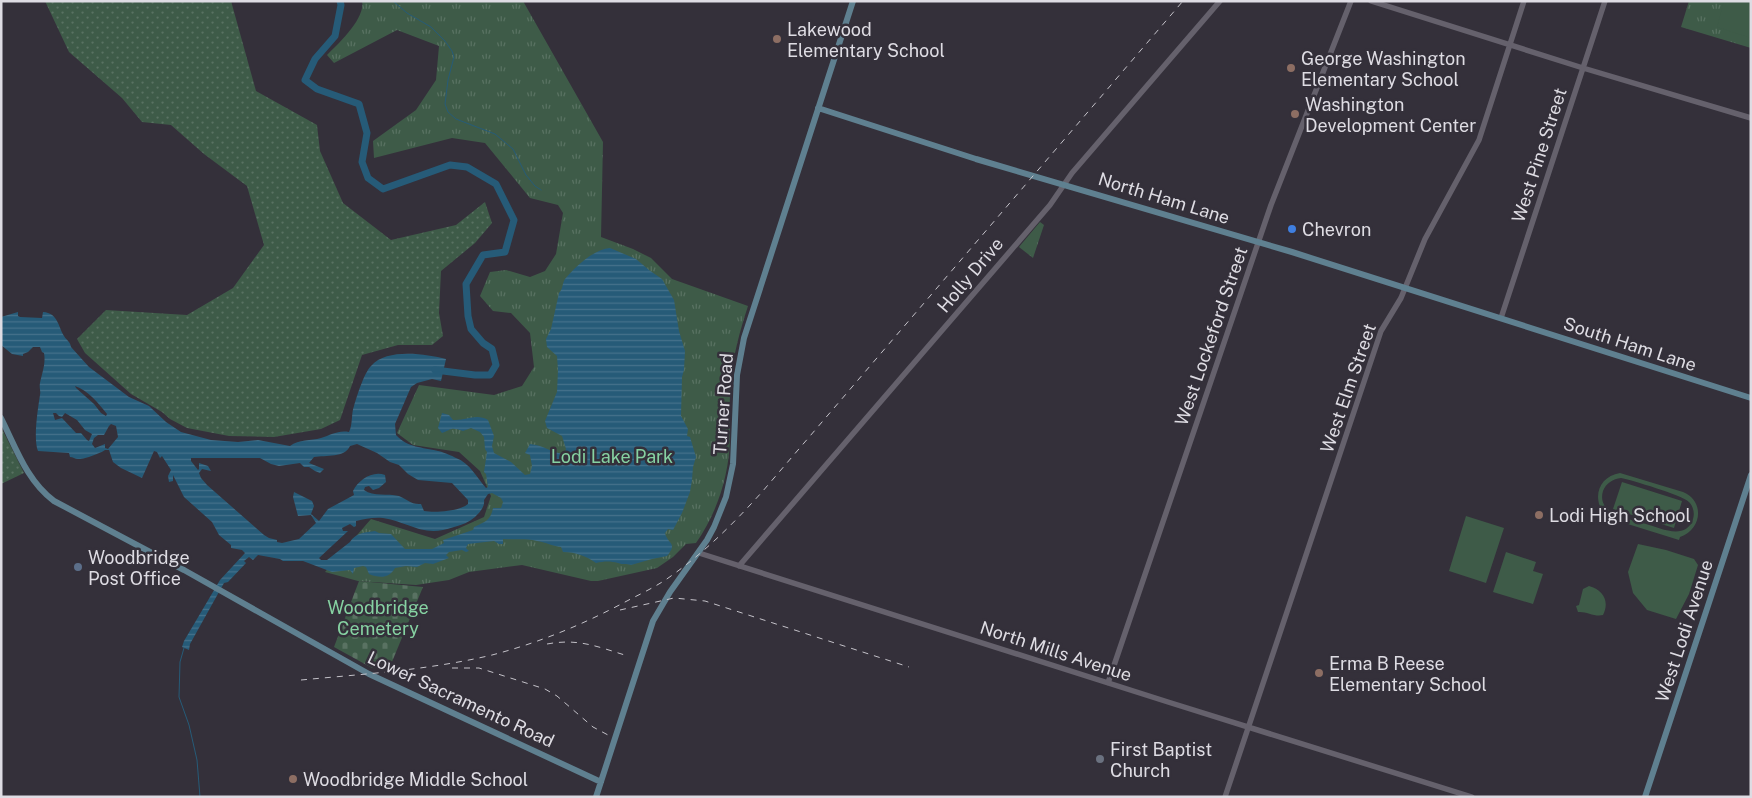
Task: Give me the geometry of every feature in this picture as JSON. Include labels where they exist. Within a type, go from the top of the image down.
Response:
[{"type":"main road","name":"Turner Road","points":[[596,797],[651,626],[666,598],[699,553],[714,527],[731,478],[735,446],[737,375],[744,338],[853,1]]},
{"type":"main road","name":"North Ham Lane","points":[[818,108],[976,159],[1258,242],[1501,318]]},
{"type":"main road","name":"South Ham Lane","points":[[1501,318],[1751,398]]},
{"type":"main road","name":"Lower Sacramento Road","points":[[1,418],[30,475],[46,495],[214,586],[379,679],[601,782]]},
{"type":"main road","name":"West Lodi Avenue","points":[[1645,797],[1751,475]]},
{"type":"street","name":"Holly Drive","points":[[739,566],[1050,205],[1063,184],[1220,1]]},
{"type":"street","name":"West Lockeford Street","points":[[1108,683],[1271,204],[1351,1]]},
{"type":"street","points":[[1371,1],[1583,68],[1751,118]]},
{"type":"street","name":"West Elm Street","points":[[1225,797],[1381,331],[1405,287],[1425,238],[1479,140],[1524,1]]},
{"type":"street","name":"West Pine Street","points":[[1501,318],[1605,1]]},
{"type":"street","name":"North Mills Avenue","points":[[699,553],[1472,797]]},
{"type":"green space","points":[[45,1],[231,1],[256,91],[317,125],[320,151],[343,203],[391,240],[456,225],[485,202],[492,223],[475,243],[441,271],[439,313],[443,336],[432,345],[398,345],[362,355],[340,420],[321,429],[274,437],[229,436],[187,428],[131,394],[85,353],[77,339],[106,310],[187,315],[233,288],[264,245],[247,186],[204,154],[171,125],[142,122],[122,98],[69,52]]},
{"type":"green space","name":"Lodi Lake Park","points":[[362,1],[523,1],[603,142],[601,237],[651,258],[672,279],[748,306],[737,343],[732,371],[729,453],[721,494],[710,519],[696,543],[686,544],[673,557],[657,568],[591,581],[522,565],[469,572],[449,580],[416,585],[358,581],[325,572],[371,519],[435,539],[484,517],[491,496],[480,471],[459,452],[413,445],[397,433],[419,385],[494,395],[522,386],[534,367],[530,333],[511,313],[493,311],[480,296],[490,272],[506,270],[530,277],[545,271],[556,254],[563,213],[558,205],[530,198],[485,143],[452,138],[374,158],[373,141],[416,110],[436,80],[439,46],[397,30],[334,63],[327,55],[356,23],[362,8]]},
{"type":"green space","points":[[1689,1],[1751,1],[1751,48],[1681,27]]},
{"type":"green space","points":[[1724,1],[1751,1],[1751,38],[1717,27]]},
{"type":"green space","points":[[1040,222],[1044,225],[1033,258],[1019,247]]},
{"type":"green space","points":[[1,427],[24,473],[1,484]]},
{"type":"green space","points":[[1620,473],[1683,492],[1690,496],[1698,508],[1698,515],[1693,528],[1680,537],[1679,540],[1602,516],[1603,512],[1598,500],[1598,493],[1603,482],[1613,475]],"holes":[[[1621,478],[1667,492],[1689,502],[1694,514],[1690,526],[1685,530],[1679,531],[1665,530],[1624,518],[1610,511],[1602,499],[1603,491],[1610,482]]]},
{"type":"green space","points":[[1622,482],[1682,501],[1674,528],[1613,509]]},
{"type":"green space","points":[[1466,516],[1504,528],[1486,583],[1449,571]]},
{"type":"green space","points":[[1638,544],[1694,559],[1698,565],[1689,594],[1676,619],[1647,610],[1633,593],[1628,572]]},
{"type":"green space","points":[[1506,552],[1536,562],[1533,571],[1543,574],[1533,604],[1493,592]]},
{"type":"green space","name":"Woodbridge Cemetery","points":[[359,581],[423,587],[389,669],[372,668],[334,647]]},
{"type":"green space","points":[[1589,586],[1598,590],[1604,597],[1606,605],[1603,615],[1578,612],[1576,606],[1579,605],[1583,589]]},
{"type":"water","points":[[610,248],[636,259],[662,279],[674,300],[679,331],[685,351],[681,416],[688,429],[687,436],[690,437],[696,457],[690,492],[682,513],[673,530],[668,529],[665,533],[672,546],[667,556],[631,565],[610,562],[596,563],[581,555],[563,552],[561,547],[543,542],[503,539],[503,544],[494,541],[468,544],[466,548],[469,551],[449,552],[446,555],[449,558],[433,564],[425,563],[417,567],[395,568],[387,576],[380,577],[369,574],[366,567],[363,566],[354,568],[353,574],[350,570],[332,572],[303,561],[283,561],[258,555],[253,560],[249,557],[244,561],[246,563],[228,582],[224,583],[190,644],[189,650],[182,647],[184,641],[220,580],[245,553],[242,550],[231,548],[231,545],[219,535],[212,522],[184,497],[173,475],[173,481],[169,482],[168,476],[171,470],[157,452],[154,451],[142,478],[113,462],[109,450],[80,459],[70,457],[69,453],[38,451],[36,423],[44,353],[40,347],[33,347],[23,356],[12,354],[1,345],[1,317],[18,312],[20,317],[42,318],[43,312],[48,313],[55,317],[71,347],[89,367],[129,397],[149,406],[166,422],[181,432],[211,440],[238,442],[258,440],[290,446],[297,442],[321,438],[338,432],[349,432],[353,409],[361,385],[368,369],[378,360],[407,354],[428,355],[446,359],[441,381],[432,379],[417,383],[411,387],[395,424],[396,435],[410,445],[441,452],[461,460],[486,488],[488,487],[484,472],[487,452],[484,437],[480,432],[471,428],[463,431],[451,429],[442,433],[438,428],[442,413],[449,415],[453,420],[479,417],[488,420],[494,436],[492,446],[494,453],[511,462],[525,475],[530,474],[532,466],[530,455],[525,453],[530,444],[564,454],[566,449],[562,436],[547,428],[545,421],[557,392],[558,370],[557,356],[547,347],[546,339],[551,329],[559,293],[565,279],[585,259],[604,249]],"holes":[[[75,386],[93,398],[107,414],[106,416]],[[53,413],[62,417],[65,413],[77,420],[85,430],[92,434],[89,441],[81,433],[76,433],[62,418],[55,420]],[[111,424],[116,426],[118,437],[108,449],[105,448],[105,444],[95,448],[92,444],[94,438],[98,435],[104,435]],[[357,444],[399,465],[418,480],[452,483],[468,500],[468,504],[448,511],[424,511],[421,504],[412,503],[399,496],[376,494],[364,490],[365,487],[369,486],[373,490],[379,488],[386,482],[385,475],[371,475],[355,487],[354,495],[328,509],[319,521],[311,514],[314,506],[312,501],[294,492],[293,497],[298,516],[311,515],[316,523],[299,539],[282,543],[264,535],[207,485],[199,473],[202,469],[211,471],[208,466],[199,463],[198,470],[191,461],[191,458],[260,458],[279,466],[300,463],[304,467],[309,467],[320,473],[324,469],[309,463],[314,457],[340,454],[348,450],[350,446]],[[492,493],[501,498],[503,502],[501,508],[493,508],[489,518],[474,527],[473,530],[443,540],[444,543],[432,549],[405,549],[391,534],[375,531],[355,537],[327,560],[319,558],[348,531],[343,531],[342,528],[350,524],[354,527],[356,526],[356,521],[383,518],[426,530],[443,530],[473,519],[482,509],[488,494]]]},
{"type":"waterway","points":[[340,1],[341,5],[335,36],[315,59],[305,80],[317,89],[359,104],[367,133],[362,162],[368,178],[383,189],[450,165],[467,167],[496,184],[514,220],[505,252],[483,255],[466,284],[468,316],[471,329],[483,343],[492,349],[496,365],[490,375],[435,370]]},
{"type":"waterway","points":[[393,1],[407,13],[431,27],[452,51],[454,57],[448,80],[445,104],[448,112],[456,119],[495,134],[513,149],[526,175],[541,190]]},
{"type":"waterway","points":[[184,648],[180,662],[179,697],[189,725],[197,760],[200,797]]},
{"type":"railway","points":[[301,680],[420,668],[468,660],[509,650],[560,633],[593,618],[654,587],[684,567],[719,537],[762,492],[1183,1]]},
{"type":"railway","points":[[620,610],[674,598],[705,601],[909,667]]},
{"type":"railway","points":[[547,644],[558,642],[579,643],[628,656]]},
{"type":"railway","points":[[452,668],[479,668],[545,689],[557,696],[593,727],[608,735]]},
{"type":"place","name":"Lakewood Elementary School","points":[[777,39]]},
{"type":"place","name":"George Washington Elementary School","points":[[1291,68]]},
{"type":"place","name":"Washington Development Center","points":[[1295,114]]},
{"type":"place","name":"Chevron","points":[[1292,229]]},
{"type":"place","name":"Lodi High School","points":[[1539,515]]},
{"type":"place","name":"Woodbridge Post Office","points":[[78,567]]},
{"type":"place","name":"Erma B Reese Elementary School","points":[[1319,673]]},
{"type":"place","name":"First Baptist Church","points":[[1100,759]]},
{"type":"place","name":"Woodbridge Middle School","points":[[293,779]]}]
